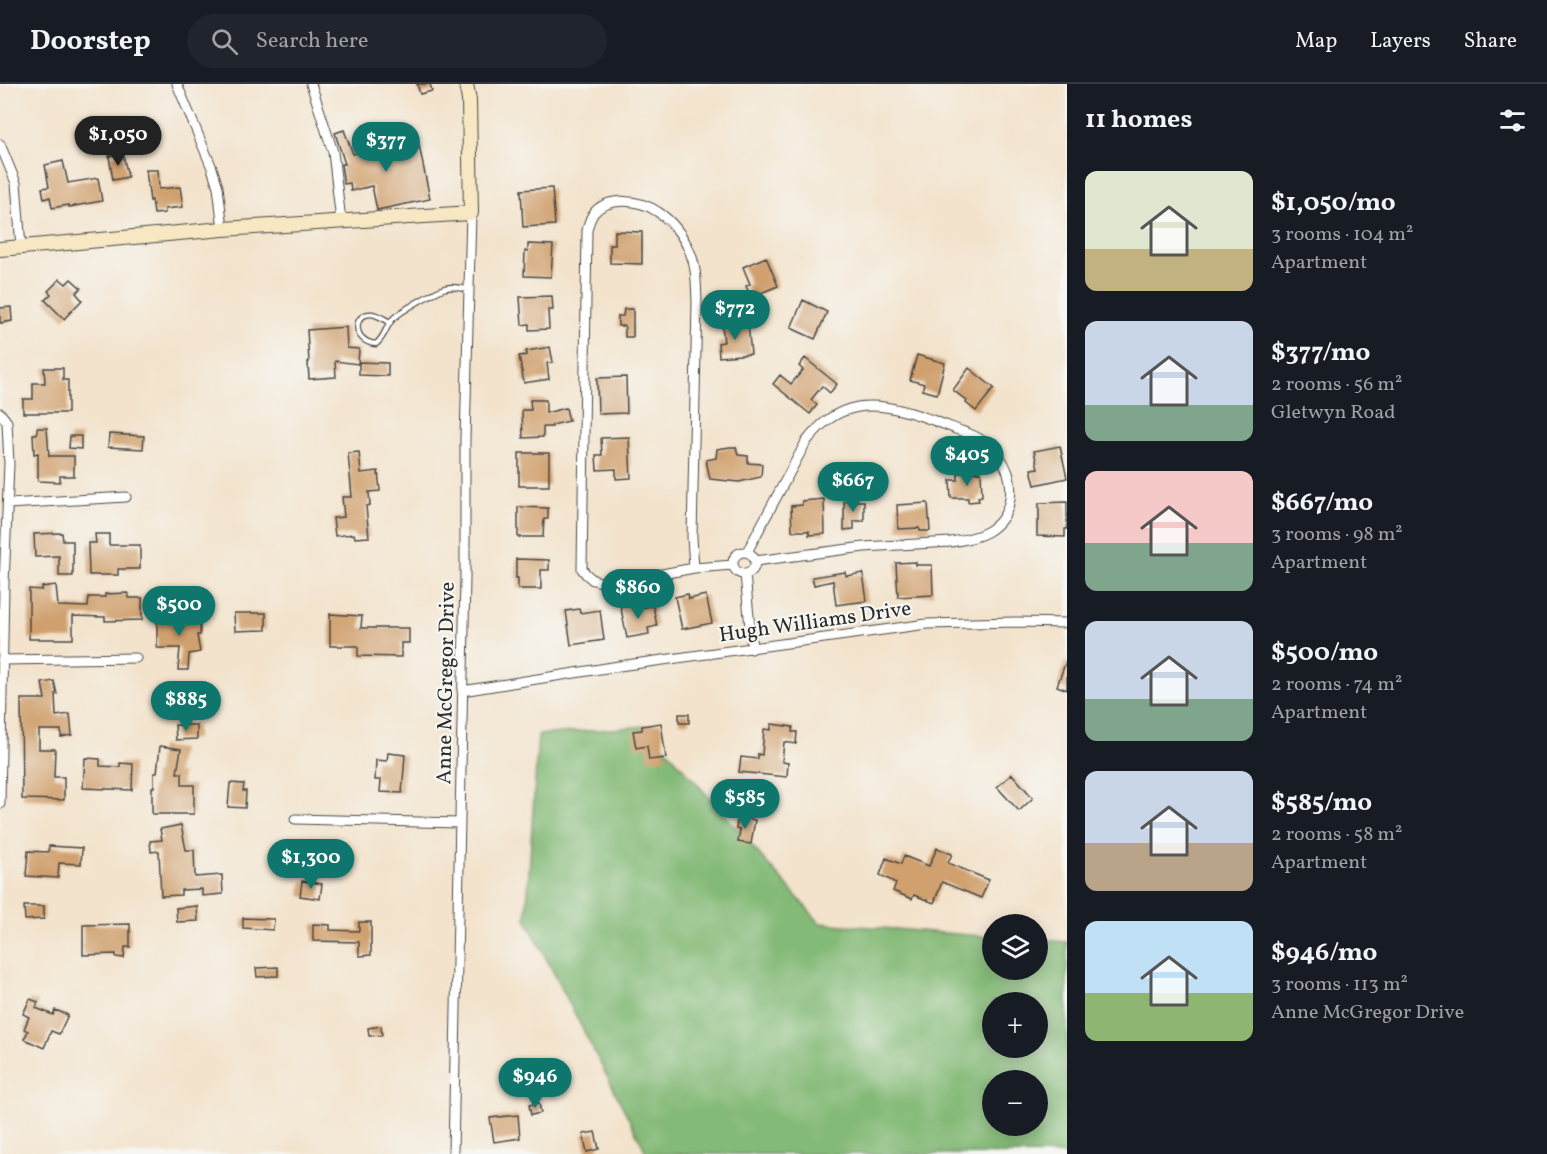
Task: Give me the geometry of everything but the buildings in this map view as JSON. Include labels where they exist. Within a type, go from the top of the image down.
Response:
[{"type":"street","points":[[177,84],[212,168],[218,187],[223,229]]},
{"type":"street","points":[[311,84],[333,152],[341,221]]},
{"type":"street","points":[[0,249],[223,229],[471,213],[469,100],[466,84]]},
{"type":"street","points":[[0,144],[16,183],[21,247]]},
{"type":"street","points":[[694,568],[692,537],[697,302],[694,263],[680,235],[657,211],[639,203],[614,202],[603,206],[593,214],[587,231],[582,569],[593,580],[609,584],[694,568],[733,564]]},
{"type":"street","name":"Anne McGregor Drive","points":[[453,1154],[471,213]]},
{"type":"street","points":[[747,552],[806,442],[828,419],[842,411],[859,407],[887,407],[924,417],[978,438],[990,446],[999,456],[1007,473],[1011,486],[1008,507],[997,524],[989,531],[966,540],[864,547],[755,561]]},
{"type":"street","points":[[0,413],[7,426],[9,464],[4,584],[0,804]]},
{"type":"street","points":[[8,504],[126,497]]},
{"type":"street","points":[[747,552],[755,561],[754,568],[744,574],[739,573],[733,564],[736,556],[747,552]]},
{"type":"street","points":[[744,574],[752,649]]},
{"type":"street","name":"Hugh Williams Drive","points":[[462,691],[618,666],[927,624],[1067,623]]},
{"type":"street","points":[[2,660],[136,658]]},
{"type":"street","points":[[295,819],[460,823]]},
{"type":"lane","points":[[390,322],[375,314],[367,314],[357,324],[358,332],[363,340],[376,344],[382,339],[393,318],[406,310],[446,288],[469,290]]},
{"type":"green space","points":[[646,726],[820,923],[982,936],[982,980],[1048,980],[1048,941],[1067,942],[1067,1154],[647,1154],[526,919],[538,735]]}]
